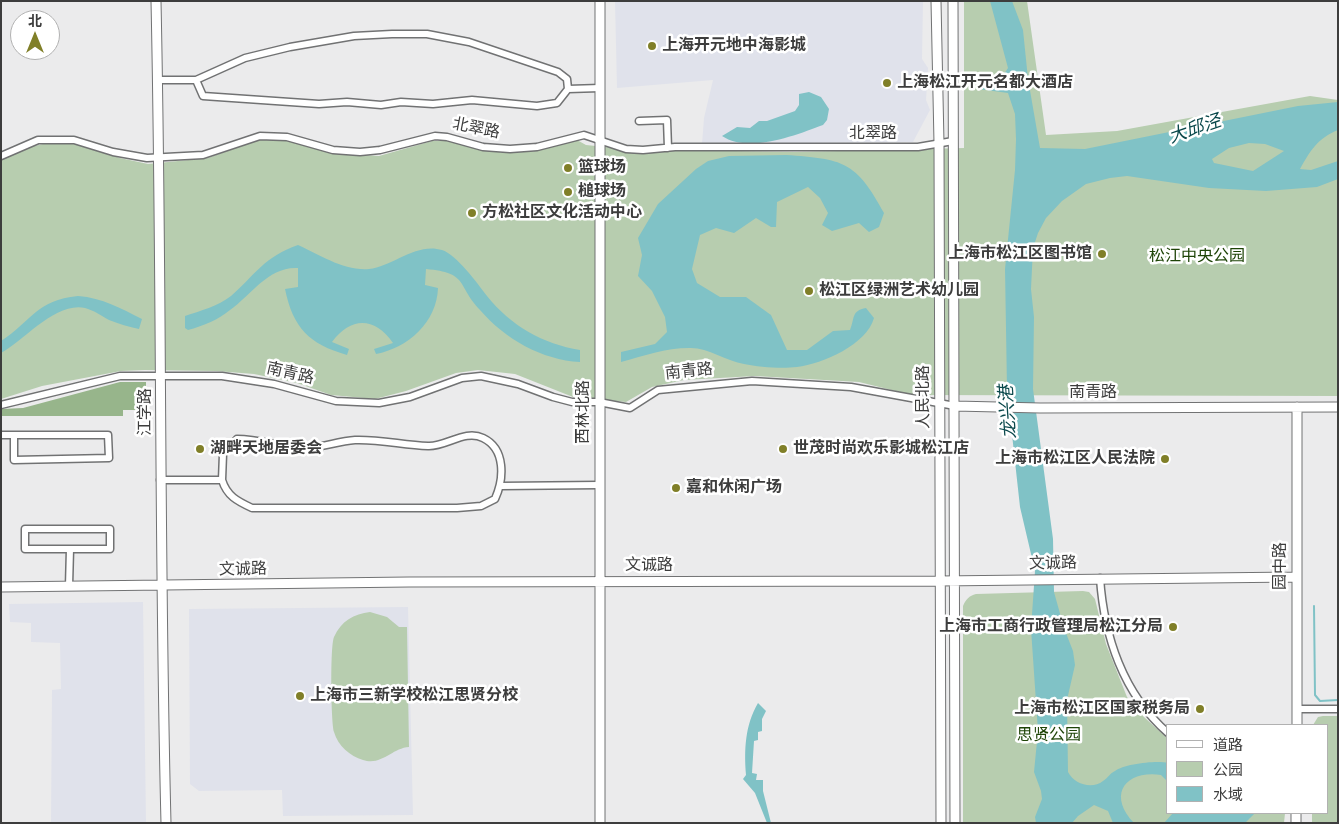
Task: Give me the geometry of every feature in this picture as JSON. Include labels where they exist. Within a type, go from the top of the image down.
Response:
[{"type":"street","name":"江学路","points":[[156,1],[161,378],[161,586],[166,823]]},
{"type":"street","name":"西林北路","points":[[600,1],[600,823]]},
{"type":"street","name":"人民北路","points":[[936,1],[939,143],[941,823]]},
{"type":"street","name":"人民北路","points":[[953,1],[955,823]]},
{"type":"street","points":[[158,80],[196,80],[245,58],[290,47],[354,36],[427,34],[480,44],[530,64],[550,68],[566,79],[568,89],[557,103],[537,106],[472,100],[433,104],[412,102],[381,105],[346,102],[319,104],[203,96],[196,80]]},
{"type":"street","points":[[568,89],[600,88]]},
{"type":"street","points":[[639,121],[667,120],[668,148]]},
{"type":"street","name":"北翠路","points":[[1,156],[38,140],[74,140],[113,152],[147,158],[203,155],[260,136],[287,136],[333,150],[360,152],[380,150],[435,136],[447,136],[483,147],[510,150],[584,135],[626,149],[918,147],[953,141]]},
{"type":"street","name":"南青路","points":[[1,405],[120,376],[161,378],[222,376],[274,384],[336,400],[379,403],[410,397],[462,378],[481,376],[500,379],[572,402],[599,402],[630,408],[658,390],[752,381],[851,387],[955,406],[1040,408],[1338,407]]},
{"type":"street","name":"园中路","points":[[1297,407],[1297,724]]},
{"type":"street","points":[[1,435],[108,435],[109,458],[14,460],[14,436]]},
{"type":"street","points":[[462,437],[481,437],[493,444],[502,465],[501,486],[495,499],[481,506],[252,508],[237,502],[225,491],[222,480],[223,454],[238,439],[266,441],[299,448],[354,440],[430,446],[462,437]]},
{"type":"street","points":[[160,480],[222,480]]},
{"type":"street","points":[[501,486],[599,485]]},
{"type":"street","points":[[25,529],[110,529],[110,549],[70,549],[25,549],[25,529]]},
{"type":"street","points":[[69,586],[70,549]]},
{"type":"street","name":"文诚路","points":[[1,587],[1296,577]]},
{"type":"street","points":[[1100,578],[1107,628],[1116,656],[1143,708],[1166,731]]},
{"type":"street","points":[[1297,709],[1338,709]]},
{"type":"shaded area","points":[[615,1],[923,1],[922,59],[928,68],[926,100],[930,110],[913,142],[702,144],[704,118],[713,80],[617,88]]},
{"type":"shaded area","points":[[143,602],[146,823],[51,823],[52,690],[61,689],[60,643],[31,642],[31,623],[10,622],[9,604]]},
{"type":"shaded area","name":"上海市三新学校松江思贤分校","points":[[408,607],[413,815],[283,816],[282,790],[199,791],[190,784],[189,609]]},
{"type":"green space","name":"松江中央公园","points":[[964,1],[1027,1],[1046,135],[1117,131],[1310,96],[1338,100],[1338,396],[912,395],[859,382],[755,376],[684,380],[652,387],[626,402],[573,397],[515,374],[478,370],[456,373],[406,391],[375,399],[331,395],[297,383],[254,374],[216,371],[145,370],[121,371],[42,386],[1,399],[1,158],[21,149],[43,144],[72,142],[120,158],[148,164],[208,158],[261,139],[284,140],[332,153],[379,156],[432,141],[449,141],[482,150],[507,153],[535,151],[577,140],[586,145],[615,148],[637,154],[676,150],[795,152],[964,148]]},
{"type":"green space","points":[[120,382],[146,382],[146,410],[123,410],[123,416],[1,416],[1,409],[23,408]]},
{"type":"green space","name":"思贤公园","points":[[1089,592],[1095,599],[1106,644],[1127,697],[1144,717],[1166,737],[1166,814],[1285,814],[1284,823],[963,823],[963,606],[970,597],[976,594]]},
{"type":"green space","points":[[370,612],[387,617],[399,627],[407,627],[409,747],[397,750],[376,761],[363,760],[349,753],[336,737],[333,725],[331,684],[333,643],[337,631],[349,619],[359,614]]},
{"type":"green space","points":[[1338,716],[1338,823],[1312,823],[1312,814],[1329,814],[1329,724],[1314,724],[1318,717]]},
{"type":"water","name":"大邱泾","points":[[990,1],[1012,1],[1023,30],[1028,79],[1040,148],[1085,149],[1298,106],[1338,102],[1338,130],[1325,137],[1315,146],[1300,169],[1311,170],[1338,161],[1338,179],[1317,187],[1266,191],[1209,188],[1127,176],[1110,178],[1086,184],[1062,201],[1046,218],[1033,248],[1031,289],[1034,317],[1033,389],[1053,539],[1054,592],[1064,628],[1073,651],[1075,665],[1067,700],[1068,772],[1074,780],[1094,785],[1099,784],[1113,772],[1126,766],[1149,762],[1166,763],[1166,780],[1161,775],[1148,774],[1138,776],[1124,787],[1121,794],[1122,803],[1126,813],[1134,823],[1113,823],[1108,811],[1094,805],[1078,816],[1072,823],[1036,823],[1035,817],[1042,799],[1034,772],[1038,731],[1031,629],[1035,571],[1020,507],[1007,389],[1005,269],[1015,170],[1015,114],[1008,93],[979,89],[980,83],[1002,77],[1008,68]],"holes":[[[1249,143],[1265,144],[1284,151],[1253,171],[1214,163],[1212,159],[1229,148]]]},
{"type":"water","points":[[809,92],[821,97],[829,109],[827,120],[823,125],[786,138],[759,143],[733,141],[722,136],[737,127],[750,128],[759,121],[767,121],[795,111],[799,105],[799,94]]},
{"type":"water","points":[[786,155],[835,161],[856,173],[865,183],[884,213],[879,227],[869,232],[859,223],[832,231],[822,225],[828,213],[820,198],[808,187],[777,202],[776,227],[771,227],[756,218],[734,233],[716,228],[700,235],[692,269],[697,283],[720,297],[746,297],[771,315],[787,350],[807,350],[833,331],[850,330],[856,313],[866,308],[874,318],[863,336],[843,351],[831,357],[797,367],[777,368],[750,365],[696,348],[663,351],[621,362],[621,352],[655,344],[667,332],[665,317],[652,291],[638,276],[642,255],[638,238],[658,204],[696,169],[708,161],[729,156]]},
{"type":"water","points":[[298,245],[332,262],[360,269],[378,267],[423,249],[433,248],[442,250],[460,263],[496,307],[517,325],[553,343],[580,350],[580,362],[552,357],[513,339],[480,310],[456,277],[449,273],[426,269],[425,285],[438,288],[432,312],[419,332],[399,346],[376,354],[374,349],[393,343],[386,334],[371,324],[355,324],[339,334],[332,342],[349,349],[347,355],[322,346],[305,332],[293,314],[285,289],[298,287],[298,268],[288,269],[269,276],[238,304],[215,320],[188,330],[185,328],[185,316],[226,300],[268,261]]},
{"type":"water","points":[[78,296],[103,301],[142,319],[139,329],[109,320],[85,308],[74,308],[52,316],[1,353],[1,341],[35,312],[53,302]]},
{"type":"water","points":[[758,703],[766,711],[762,719],[762,731],[758,732],[758,740],[754,741],[752,773],[757,774],[756,780],[763,780],[763,791],[771,823],[767,823],[755,793],[743,779],[746,775],[745,747],[748,729]]},
{"type":"water","points":[[1172,814],[1254,814],[1245,823],[1164,823]]},
{"type":"waterway","points":[[1314,606],[1315,695],[1320,701],[1338,700]]},
{"type":"place","name":"上海开元地中海影城","points":[[652,46]]},
{"type":"place","name":"上海松江开元名都大酒店","points":[[887,83]]},
{"type":"place","name":"篮球场","points":[[568,168]]},
{"type":"place","name":"槌球场","points":[[568,192]]},
{"type":"place","name":"方松社区文化活动中心","points":[[472,213]]},
{"type":"place","name":"上海市松江区图书馆","points":[[1102,254]]},
{"type":"place","name":"松江区绿洲艺术幼儿园","points":[[809,291]]},
{"type":"place","name":"湖畔天地居委会","points":[[200,449]]},
{"type":"place","name":"世茂时尚欢乐影城松江店","points":[[783,449]]},
{"type":"place","name":"上海市松江区人民法院","points":[[1165,459]]},
{"type":"place","name":"嘉和休闲广场","points":[[676,488]]},
{"type":"place","name":"上海市工商行政管理局松江分局","points":[[1173,627]]},
{"type":"place","name":"上海市三新学校松江思贤分校","points":[[300,696]]},
{"type":"place","name":"上海市松江区国家税务局","points":[[1200,709]]},
{"type":"water label","name":"龙兴港","points":[[1009,412]]}]
